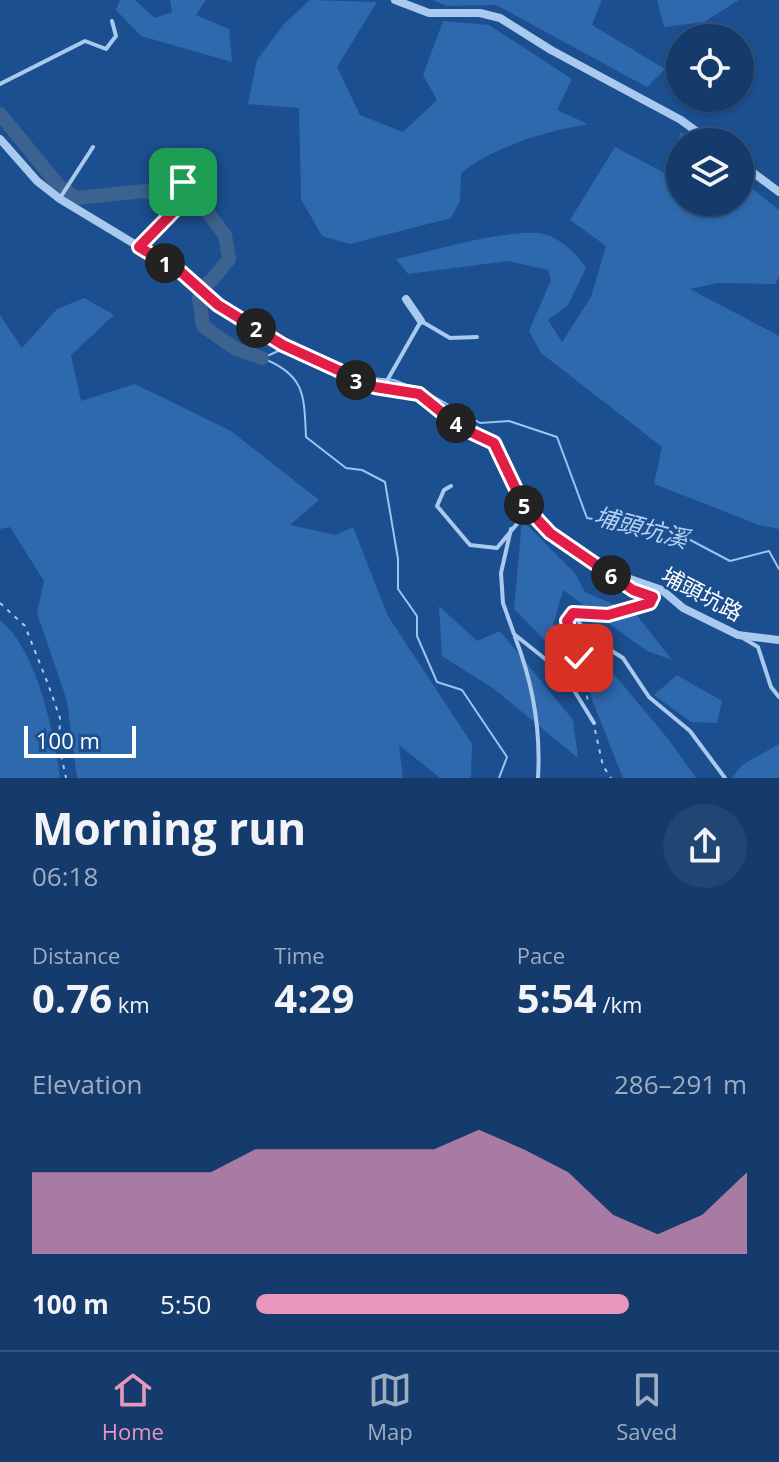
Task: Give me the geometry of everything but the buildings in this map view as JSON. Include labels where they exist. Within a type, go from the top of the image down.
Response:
[{"type":"street","points":[[395,0],[429,13],[480,13],[500,18],[551,50],[692,128]]},
{"type":"street","name":"埔頭坑路","points":[[0,139],[37,181],[60,199],[181,272],[218,305],[322,366],[419,394],[460,427],[494,443],[512,486],[528,511],[550,533],[604,570],[662,590],[683,608],[738,635],[779,640]]},
{"type":"street","points":[[754,173],[779,192]]},
{"type":"street","points":[[406,299],[421,321]]},
{"type":"lane","points":[[0,84],[85,41],[106,49],[116,36],[112,21]]},
{"type":"lane","points":[[60,199],[93,147]]},
{"type":"lane","points":[[139,247],[175,210],[183,182],[189,173],[214,176]]},
{"type":"lane","points":[[384,386],[421,321],[450,338],[477,337]]},
{"type":"lane","points":[[451,486],[444,490],[437,506],[470,545],[497,548],[528,511]]},
{"type":"lane","points":[[511,529],[501,573],[503,603],[529,674],[537,718],[538,778]]},
{"type":"lane","points":[[573,613],[588,636],[623,658],[649,697],[690,731],[725,778]]},
{"type":"lane","points":[[514,634],[564,674],[594,723]]},
{"type":"lane","points":[[738,635],[758,647],[771,687],[779,697]]},
{"type":"path","points":[[590,707],[567,621],[573,613],[608,615],[650,603],[653,597],[623,583]]},
{"type":"path","points":[[0,603],[25,626],[48,684],[60,718],[59,745],[66,778]]},
{"type":"path","points":[[594,723],[603,766],[611,778]]},
{"type":"shaded area","points":[[120,0],[135,0],[155,18],[172,12],[170,0],[206,0],[196,15],[229,29],[232,62],[141,36],[116,10]]},
{"type":"shaded area","points":[[310,0],[377,2],[337,67],[360,115],[403,132],[437,100],[423,75],[443,21],[489,25],[572,79],[557,110],[588,124],[522,141],[475,163],[461,173],[460,201],[451,218],[350,244],[322,236],[301,199],[299,108],[248,104],[257,60],[284,24]]},
{"type":"shaded area","points":[[432,0],[602,0],[592,25],[665,69],[647,87],[496,5],[447,6]]},
{"type":"shaded area","points":[[657,0],[739,0],[704,22],[666,24],[664,27]]},
{"type":"shaded area","points":[[615,147],[665,173],[666,170],[666,216],[754,216],[754,190],[779,210],[779,277],[775,284],[718,283],[690,289],[779,336],[779,529],[759,525],[654,484],[662,447],[541,353],[529,331],[551,280],[548,270],[508,261],[408,274],[396,259],[504,235],[537,233],[552,237],[571,251],[586,268],[568,305],[548,320],[562,342],[591,297],[606,246],[570,220]]},
{"type":"shaded area","points":[[84,298],[114,315],[71,355],[81,401],[135,384],[231,431],[319,500],[290,525],[336,535],[353,527],[388,616],[472,744],[471,778],[440,778],[399,745],[403,778],[77,778],[67,701],[37,613],[44,581],[10,527],[0,529],[0,315],[22,348],[57,309]]},
{"type":"shaded area","points":[[522,520],[575,573],[585,592],[636,614],[672,660],[647,651],[563,590],[553,625],[557,653],[514,609]]},
{"type":"shaded area","points":[[439,606],[477,641],[500,631],[573,720],[578,758],[494,689],[442,656]]},
{"type":"shaded area","points":[[0,620],[13,633],[34,671],[48,716],[60,778],[0,778]]},
{"type":"shaded area","points":[[587,642],[669,740],[696,778],[623,778],[572,649]]},
{"type":"shaded area","points":[[677,675],[722,701],[717,723],[691,722],[654,695]]},
{"type":"shaded area","points":[[779,744],[779,778],[732,778],[742,765]]},
{"type":"waterway","name":"埔頭坑溪","points":[[0,114],[59,186],[77,198],[144,191],[199,201],[225,235],[229,259],[201,288]]},
{"type":"waterway","name":"埔頭坑溪","points":[[199,297],[203,326],[236,349],[262,358]]},
{"type":"waterway","name":"埔頭坑溪","points":[[263,358],[278,351],[290,353]]},
{"type":"waterway","points":[[262,358],[287,372],[300,388],[306,437],[346,468],[362,470],[385,482],[398,559],[398,589],[417,616],[417,636],[437,682],[462,690],[507,757],[499,778]]},
{"type":"waterway","name":"埔頭坑溪","points":[[322,359],[334,361],[360,377],[394,380],[428,393],[480,423],[509,421],[557,437],[587,518],[677,533],[730,561],[769,551],[779,569]]},
{"type":"route","points":[[183,182],[175,210],[139,247],[181,272],[218,305],[283,345],[322,366],[375,387],[419,394],[460,427],[494,443],[523,504],[550,533],[633,590],[653,597],[650,603],[608,615],[573,613],[567,621],[579,658]]}]
